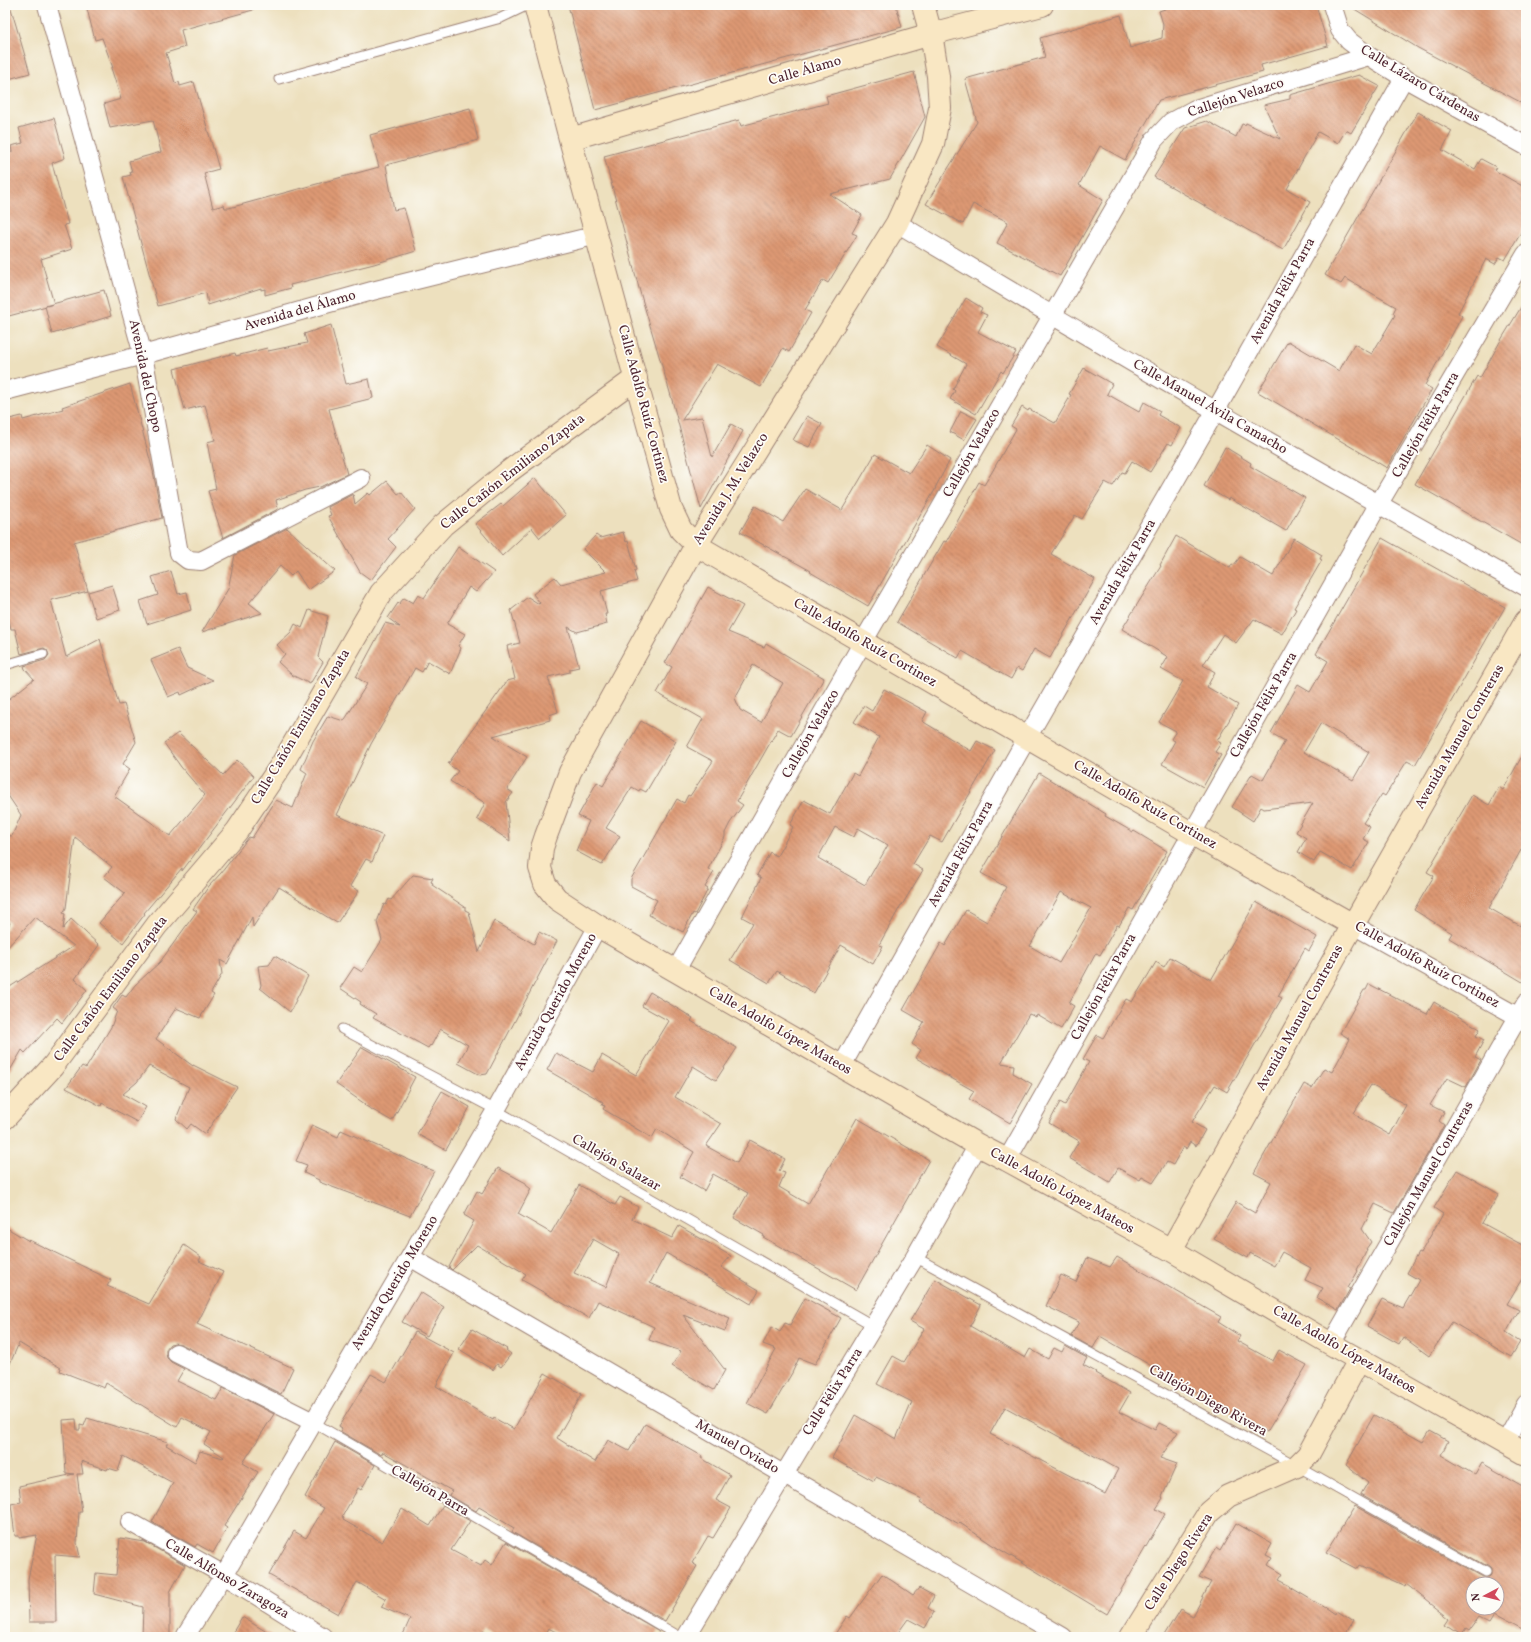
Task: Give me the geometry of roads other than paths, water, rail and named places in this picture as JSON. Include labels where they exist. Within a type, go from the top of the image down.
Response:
[{"type":"street","name":"Avenida del Chopo","points":[[47,5],[143,355],[179,553],[188,560],[201,561],[361,478]]},
{"type":"street","name":"Calle Adolfo Ruíz Cortinez","points":[[535,5],[671,509],[681,530],[696,545],[1028,736],[1191,833],[1353,925],[1523,1013]]},
{"type":"street","name":"Avenida J. M. Velazco","points":[[598,926],[557,900],[545,884],[540,868],[542,848],[570,772],[696,545],[897,223],[933,144],[940,108],[938,76],[931,34],[923,5]]},
{"type":"street","name":"Calle Álamo","points":[[570,139],[931,34],[1042,5]]},
{"type":"street","name":"Calle Lázaro Cárdenas","points":[[1332,5],[1340,30],[1349,41],[1369,56],[1404,78],[1526,146]]},
{"type":"street","name":"Callejón Velazco","points":[[676,970],[863,642],[1154,140],[1170,122],[1195,109],[1369,56]]},
{"type":"street","name":"Avenida Félix Parra","points":[[841,1067],[1028,736],[1216,410],[1404,78]]},
{"type":"street","name":"Calle Manuel Ávila Camacho","points":[[897,223],[1052,316],[1378,505],[1526,587]]},
{"type":"street","name":"Avenida del Álamo","points":[[5,391],[143,355],[372,291],[596,235]]},
{"type":"street","name":"Callejón Félix Parra","points":[[1007,1160],[1378,505],[1526,254]]},
{"type":"street","name":"Calle Cañón Emiliano Zapata","points":[[5,1118],[53,1066],[157,925],[237,831],[282,764],[381,593],[443,525],[508,472],[636,378]]},
{"type":"street","name":"Avenida Manuel Contreras","points":[[1171,1250],[1353,925],[1526,621]]},
{"type":"street","name":"Calle Adolfo López Mateos","points":[[598,926],[978,1146],[1007,1160],[1171,1250],[1331,1344],[1526,1454]]},
{"type":"street","name":"Avenida Querido Moreno","points":[[186,1635],[224,1574],[496,1110],[598,926]]},
{"type":"street","name":"Callejón Manuel Contreras","points":[[1331,1344],[1523,1013]]},
{"type":"street","name":"Calle Félix Parra","points":[[686,1637],[783,1474],[874,1326],[978,1146]]},
{"type":"street","name":"Manuel Oviedo","points":[[410,1257],[1063,1637]]},
{"type":"street","name":"Callejón Parra","points":[[176,1353],[312,1422]]},
{"type":"street","name":"Calle Diego Rivera","points":[[1131,1637],[1210,1512],[1228,1496],[1297,1466],[1308,1455],[1359,1360]]},
{"type":"street","points":[[1505,1442],[1526,1404]]},
{"type":"street","name":"Calle Alfonso Zaragoza","points":[[130,1522],[224,1574],[323,1637]]},
{"type":"lane","points":[[279,79],[501,18],[528,5]]},
{"type":"lane","points":[[5,665],[43,654]]},
{"type":"lane","name":"Callejón Salazar","points":[[342,1029],[496,1110],[874,1326]]},
{"type":"lane","name":"Callejón Diego Rivera","points":[[915,1257],[1297,1466],[1485,1572]]},
{"type":"lane","name":"Callejón Parra","points":[[312,1422],[680,1637]]}]
